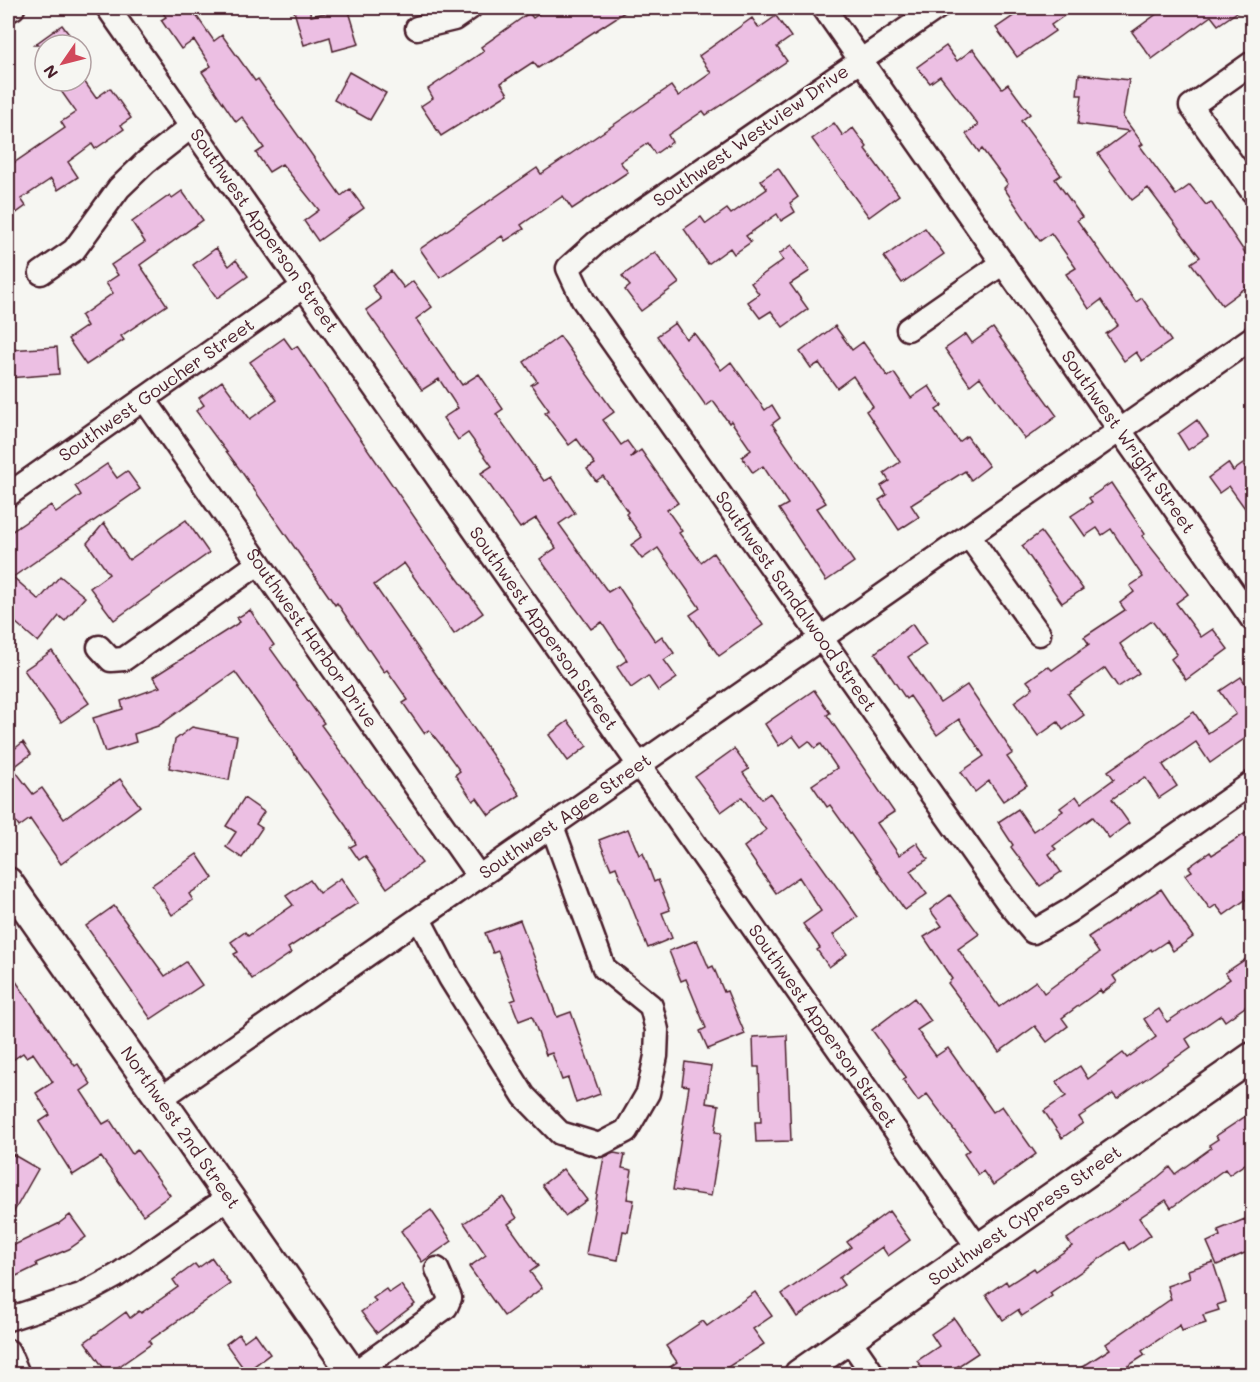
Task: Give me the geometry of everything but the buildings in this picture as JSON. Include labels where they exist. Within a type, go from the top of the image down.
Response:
[{"type":"main road","name":"Northwest 2nd Street","points":[[8,882],[353,1374]]},
{"type":"main road","name":"Southwest Cypress Street","points":[[799,1374],[1252,1057]]},
{"type":"street","points":[[8,11],[13,8]]},
{"type":"street","name":"Southwest Apperson Street","points":[[108,8],[978,1248]]},
{"type":"street","points":[[417,28],[454,19],[470,8]]},
{"type":"street","name":"Southwest Wright Street","points":[[824,8],[1252,619]]},
{"type":"street","name":"Southwest Westview Drive","points":[[568,268],[597,242],[937,8]]},
{"type":"street","points":[[1252,63],[1191,106],[1252,192]]},
{"type":"street","points":[[41,273],[74,250],[119,188],[146,162],[192,126]]},
{"type":"street","points":[[908,329],[1003,263]]},
{"type":"street","name":"Southwest Sandalwood Street","points":[[568,268],[583,300],[1006,900],[1033,932],[1069,911],[1252,783]]},
{"type":"street","name":"Southwest Goucher Street","points":[[8,495],[304,286]]},
{"type":"street","name":"Southwest Agee Street","points":[[160,1099],[1252,338]]},
{"type":"street","name":"Southwest Harbor Drive","points":[[144,399],[479,877]]},
{"type":"street","points":[[969,536],[1039,634]]},
{"type":"street","points":[[99,647],[111,660],[124,659],[259,563]]},
{"type":"street","points":[[418,919],[450,978],[524,1096],[560,1133],[599,1144],[626,1131],[648,1093],[656,1056],[657,1029],[651,1006],[604,968],[552,826]]},
{"type":"street","points":[[8,1319],[81,1295],[116,1276],[229,1197]]},
{"type":"street","points":[[353,1374],[446,1306],[450,1298],[437,1269]]},
{"type":"street","points":[[849,1340],[873,1374]]},
{"type":"street","points":[[8,1351],[18,1374]]}]
